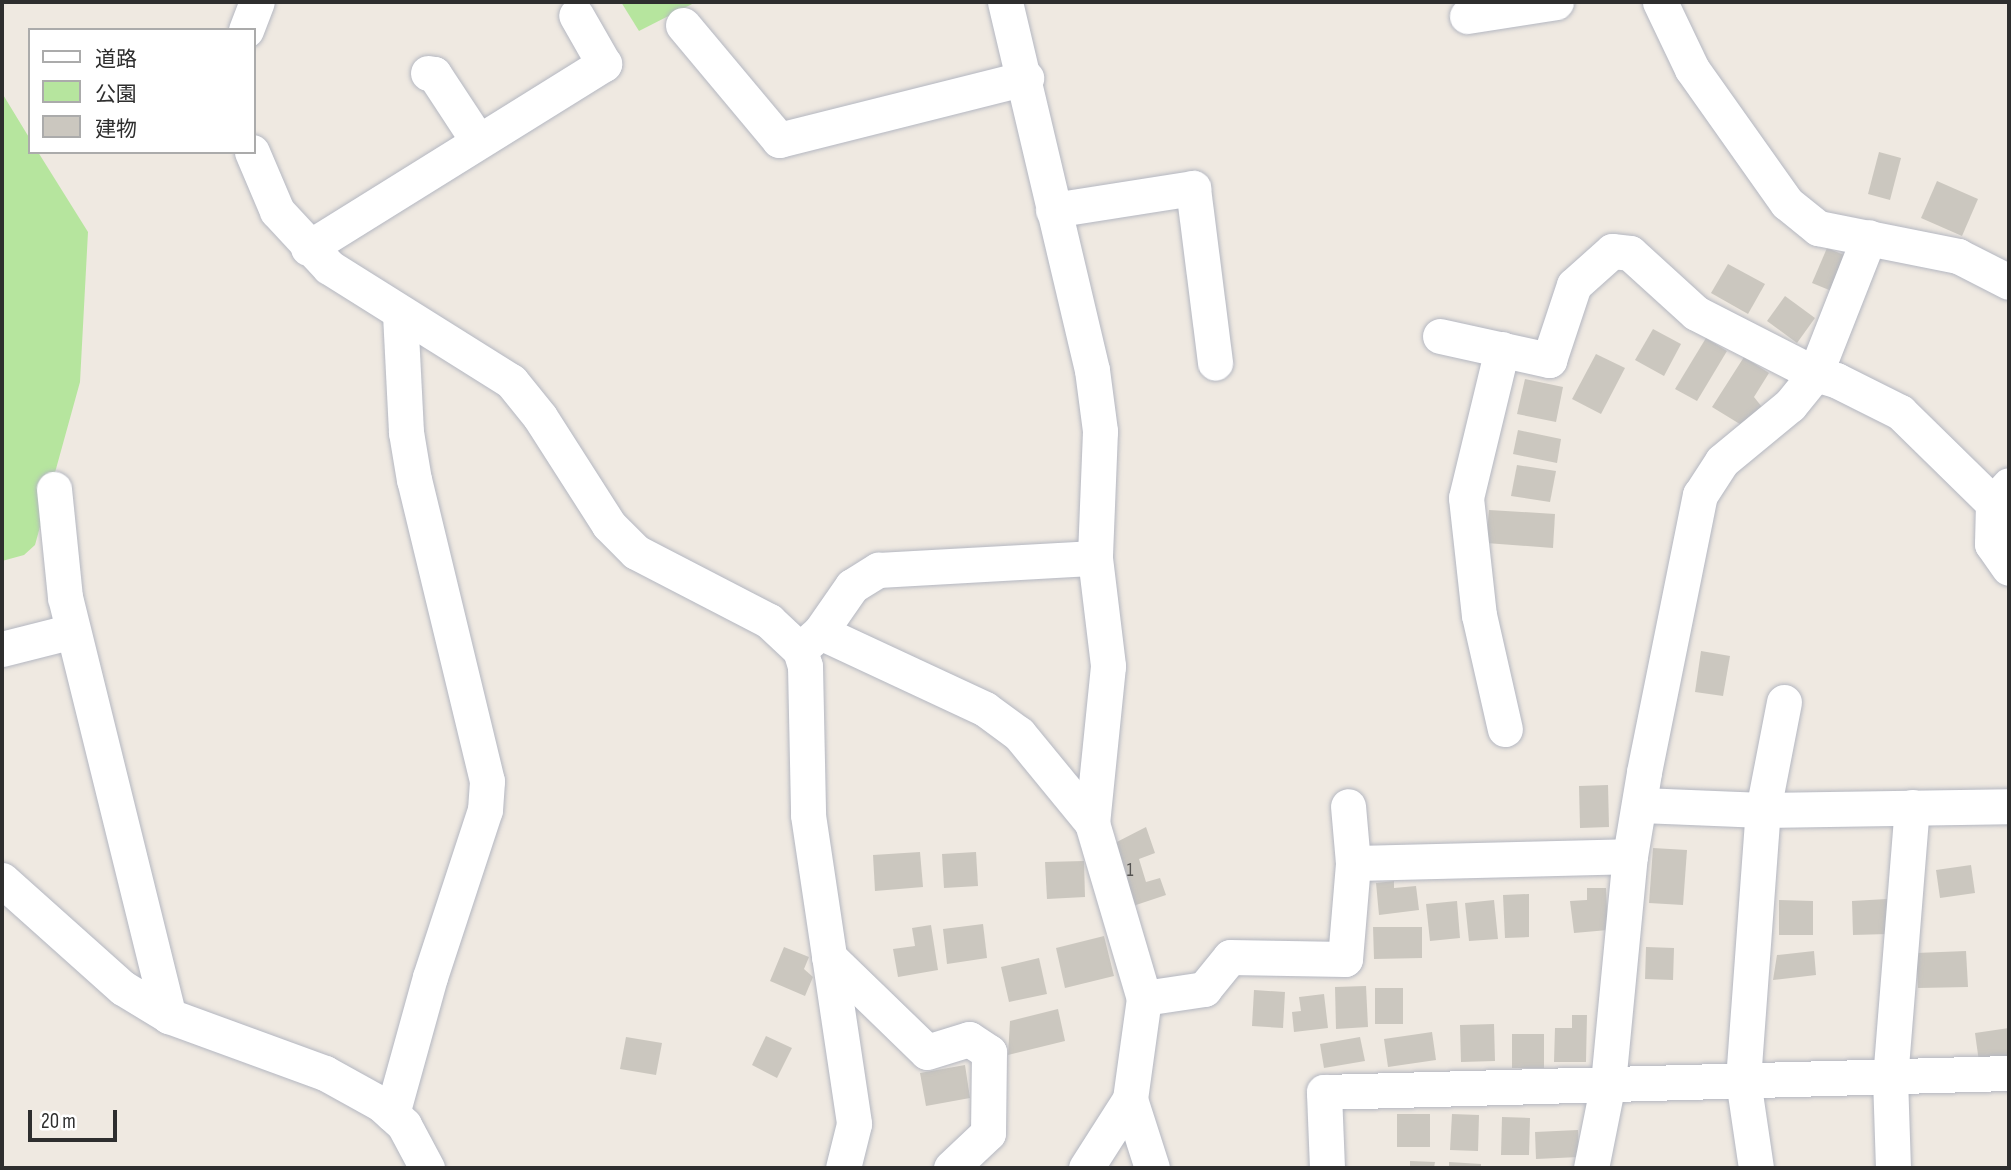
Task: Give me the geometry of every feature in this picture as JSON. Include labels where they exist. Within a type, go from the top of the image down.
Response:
[{"type":"street","points":[[247,28],[257,2]]},
{"type":"street","points":[[1005,2],[1026,78],[1053,210],[1092,370],[1100,431],[1096,558],[1108,666],[1092,823],[1144,998],[1130,1099],[1086,1168]]},
{"type":"street","points":[[1467,16],[1556,2]]},
{"type":"street","points":[[1660,2],[1692,69],[1787,203],[1818,229],[1958,256],[2009,282]]},
{"type":"street","points":[[308,248],[604,64],[576,15]]},
{"type":"street","points":[[683,24],[779,140],[1026,78]]},
{"type":"street","points":[[428,73],[434,74],[478,141]]},
{"type":"street","points":[[253,154],[277,211],[308,248],[400,314],[466,349],[511,381],[540,417],[602,516],[636,552],[810,641],[985,709],[1019,734],[1092,823]]},
{"type":"street","points":[[1053,210],[1193,188],[1215,363]]},
{"type":"street","points":[[1591,1168],[1608,1083],[1630,856],[1700,495],[1722,461],[1790,405],[1815,374],[1869,237]]},
{"type":"street","points":[[1440,336],[1549,360],[1574,285],[1612,251],[1630,253],[1696,313],[1815,374],[1836,380],[1900,412],[2001,494],[1992,544],[2009,568]]},
{"type":"street","points":[[392,1114],[430,977],[485,810],[488,781],[414,480],[407,432],[400,314]]},
{"type":"street","points":[[1502,349],[1466,498],[1479,615],[1505,729]]},
{"type":"street","points":[[54,489],[73,631],[169,1016]]},
{"type":"street","points":[[842,1168],[855,1124],[808,815],[806,666],[810,641],[852,586],[878,570],[1096,558]]},
{"type":"street","points":[[2,649],[73,631]]},
{"type":"street","points":[[1756,1168],[1743,1080],[1763,810],[1784,702]]},
{"type":"street","points":[[1641,805],[1763,810],[2009,806]]},
{"type":"street","points":[[1144,998],[1204,989],[1230,957],[1345,959],[1353,863],[1348,806]]},
{"type":"street","points":[[1893,1168],[1890,1079],[1912,807]]},
{"type":"street","points":[[1353,863],[1630,856]]},
{"type":"street","points":[[2,880],[123,988],[169,1016],[325,1073],[392,1114],[410,1135],[427,1168]]},
{"type":"street","points":[[829,957],[927,1052],[969,1039],[989,1052],[988,1133],[951,1168]]},
{"type":"street","points":[[1327,1168],[1324,1092],[1608,1083],[1890,1079],[2009,1073]]},
{"type":"street","points":[[1130,1099],[1152,1168]]},
{"type":"green space","points":[[621,2],[696,2],[639,31]]},
{"type":"green space","points":[[2,93],[28,136],[28,154],[39,154],[88,232],[80,382],[35,545],[24,555],[2,561]]},
{"type":"building","points":[[1879,152],[1901,158],[1890,200],[1868,194]]},
{"type":"building","points":[[1937,181],[1978,199],[1962,236],[1921,218]]},
{"type":"building","points":[[1827,248],[1854,259],[1839,294],[1812,283]]},
{"type":"building","points":[[1728,264],[1765,284],[1748,314],[1711,293]]},
{"type":"building","points":[[1785,296],[1815,318],[1797,343],[1767,321]]},
{"type":"building","points":[[1653,329],[1681,344],[1664,376],[1635,360]]},
{"type":"building","points":[[1706,338],[1727,351],[1697,401],[1675,389]]},
{"type":"building","points":[[1596,354],[1625,368],[1601,414],[1572,399]]},
{"type":"building","points":[[1744,357],[1769,373],[1754,397],[1762,407],[1748,429],[1712,407]]},
{"type":"building","points":[[1525,379],[1563,387],[1556,422],[1517,414]]},
{"type":"building","points":[[1518,430],[1561,439],[1557,463],[1513,454]]},
{"type":"building","points":[[1517,465],[1556,471],[1550,502],[1511,496]]},
{"type":"building","points":[[1489,510],[1555,514],[1553,548],[1486,543]]},
{"type":"building","points":[[1701,651],[1730,656],[1723,696],[1695,692]]},
{"type":"building","points":[[1608,785],[1609,827],[1580,828],[1579,786]]},
{"type":"building","points":[[1146,827],[1155,853],[1139,859],[1146,882],[1160,878],[1166,895],[1130,907],[1109,846]]},
{"type":"building","points":[[1653,848],[1687,850],[1683,905],[1649,903]]},
{"type":"building","points":[[920,852],[923,887],[875,891],[873,855]]},
{"type":"building","points":[[976,852],[978,886],[944,888],[942,854]]},
{"type":"building","points":[[1084,861],[1085,897],[1047,899],[1045,862]]},
{"type":"building","points":[[1971,865],[1975,893],[1940,898],[1936,870]]},
{"type":"building","points":[[1394,881],[1394,888],[1416,886],[1419,910],[1379,915],[1376,883]]},
{"type":"building","points":[[1587,888],[1606,888],[1608,930],[1574,933],[1570,901],[1587,900]]},
{"type":"building","points":[[1529,894],[1529,937],[1505,938],[1503,895]]},
{"type":"building","points":[[1887,899],[1888,934],[1853,935],[1852,901]]},
{"type":"building","points":[[1494,900],[1498,939],[1469,941],[1465,903]]},
{"type":"building","points":[[1779,900],[1813,901],[1813,935],[1779,935]]},
{"type":"building","points":[[1457,901],[1460,938],[1430,941],[1426,904]]},
{"type":"building","points":[[983,924],[987,958],[947,964],[943,929]]},
{"type":"building","points":[[931,925],[938,970],[898,977],[893,949],[915,946],[912,928]]},
{"type":"building","points":[[1373,927],[1422,927],[1422,958],[1374,959]]},
{"type":"building","points":[[1104,936],[1114,976],[1065,988],[1056,948]]},
{"type":"building","points":[[784,947],[809,957],[804,969],[813,977],[805,996],[770,981]]},
{"type":"building","points":[[1646,947],[1674,948],[1673,980],[1645,979]]},
{"type":"building","points":[[1814,951],[1816,975],[1773,980],[1777,955]]},
{"type":"building","points":[[1966,951],[1968,987],[1918,988],[1916,953]]},
{"type":"building","points":[[1039,958],[1047,994],[1009,1002],[1001,967]]},
{"type":"building","points":[[1366,986],[1368,1027],[1336,1029],[1335,987]]},
{"type":"building","points":[[1375,988],[1403,988],[1403,1024],[1375,1024]]},
{"type":"building","points":[[1254,990],[1285,992],[1283,1028],[1252,1026]]},
{"type":"building","points":[[1324,994],[1328,1028],[1294,1032],[1292,1012],[1301,1011],[1299,997]]},
{"type":"building","points":[[1058,1009],[1065,1041],[1008,1055],[1010,1021]]},
{"type":"building","points":[[1572,1015],[1587,1015],[1586,1062],[1554,1062],[1555,1028],[1572,1028]]},
{"type":"building","points":[[1494,1024],[1495,1061],[1461,1062],[1460,1025]]},
{"type":"building","points":[[2009,1028],[2009,1057],[1979,1062],[1975,1033]]},
{"type":"building","points":[[1432,1032],[1436,1060],[1388,1067],[1384,1039]]},
{"type":"building","points":[[1512,1034],[1544,1034],[1544,1068],[1512,1068]]},
{"type":"building","points":[[766,1036],[792,1048],[777,1078],[752,1065]]},
{"type":"building","points":[[626,1037],[662,1043],[656,1075],[620,1069]]},
{"type":"building","points":[[1360,1037],[1365,1061],[1324,1068],[1320,1044]]},
{"type":"building","points":[[965,1065],[970,1098],[926,1106],[920,1073]]},
{"type":"building","points":[[1397,1114],[1430,1114],[1430,1147],[1397,1147]]},
{"type":"building","points":[[1452,1114],[1479,1115],[1478,1151],[1450,1150]]},
{"type":"building","points":[[1502,1117],[1530,1118],[1529,1155],[1501,1155]]},
{"type":"building","points":[[1578,1130],[1579,1157],[1536,1159],[1535,1132]]},
{"type":"building","points":[[1410,1161],[1435,1162],[1434,1168],[1410,1168]]},
{"type":"building","points":[[1449,1162],[1481,1164],[1481,1168],[1449,1168]]}]
